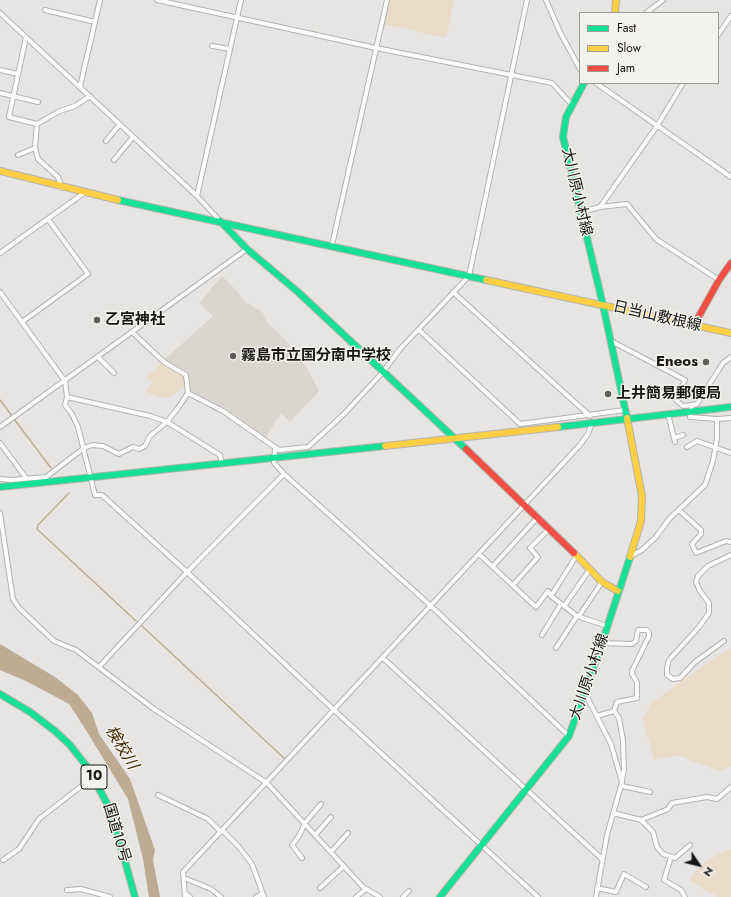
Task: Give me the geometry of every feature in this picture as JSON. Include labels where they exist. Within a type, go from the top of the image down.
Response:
[{"type":"main road","points":[[615,12],[616,0]]},
{"type":"main road","name":"大川原小村線","points":[[583,84],[566,117],[563,137],[603,305]]},
{"type":"main road","points":[[0,171],[84,193],[332,245],[603,305]]},
{"type":"main road","points":[[220,221],[247,249],[298,292],[525,505],[602,582],[618,591]]},
{"type":"main road","points":[[694,325],[719,280],[731,263]]},
{"type":"main road","name":"日当山敷根線","points":[[627,419],[603,305],[731,334]]},
{"type":"main road","points":[[0,487],[454,439],[668,414],[691,408],[731,406]]},
{"type":"main road","name":"大川原小村線","points":[[440,897],[568,736],[585,693],[631,556],[641,521],[642,496],[627,419]]},
{"type":"main road","name":"国道10号","points":[[0,694],[30,712],[55,731],[83,760],[94,777],[111,811],[135,897]]},
{"type":"street","points":[[80,87],[100,0]]},
{"type":"street","points":[[157,0],[376,48],[510,76],[552,83],[572,105]]},
{"type":"street","points":[[197,196],[241,0]]},
{"type":"street","points":[[332,245],[387,0]]},
{"type":"street","points":[[188,393],[222,411],[279,450],[308,447],[343,414],[383,372],[453,292],[469,276],[527,0]]},
{"type":"street","points":[[546,0],[560,32],[579,67]]},
{"type":"street","points":[[647,12],[663,0]]},
{"type":"street","points":[[45,10],[95,22]]},
{"type":"street","points":[[0,13],[197,196],[220,221]]},
{"type":"street","points":[[719,34],[731,16]]},
{"type":"street","points":[[26,37],[9,117],[37,124],[60,111],[75,106],[90,96]]},
{"type":"street","points":[[212,46],[230,49]]},
{"type":"street","points":[[0,70],[18,74]]},
{"type":"street","points":[[597,84],[731,177]]},
{"type":"street","points":[[600,207],[656,126],[682,84]]},
{"type":"street","points":[[0,93],[38,102]]},
{"type":"street","points":[[37,124],[35,148],[39,161],[58,177],[62,188]]},
{"type":"street","points":[[106,141],[120,124]]},
{"type":"street","points":[[114,160],[133,136]]},
{"type":"street","points":[[18,155],[35,148]]},
{"type":"street","points":[[0,253],[84,193]]},
{"type":"street","points":[[581,215],[589,210],[600,207],[628,204],[656,239],[719,280]]},
{"type":"street","points":[[22,322],[88,274],[48,219]]},
{"type":"street","points":[[0,427],[247,249]]},
{"type":"street","points":[[0,292],[65,381],[67,398],[65,405],[78,427],[95,495],[102,494],[481,846],[538,897]]},
{"type":"street","points":[[453,292],[590,416]]},
{"type":"street","points":[[419,330],[520,424],[590,416],[625,410]]},
{"type":"street","points":[[0,479],[11,480],[46,477],[84,448],[92,445],[103,446],[119,454],[133,448],[139,449],[145,446],[150,436],[166,422],[188,393],[186,375],[164,362],[132,332]]},
{"type":"street","points":[[610,341],[685,380],[676,400],[683,406],[691,408],[697,404],[723,363],[731,357]]},
{"type":"street","points":[[98,357],[114,373]]},
{"type":"street","points":[[67,398],[150,416],[166,422],[220,455],[222,464]]},
{"type":"street","points":[[691,408],[690,417],[717,419],[731,418]]},
{"type":"street","points":[[668,414],[674,440],[683,435]]},
{"type":"street","points":[[631,556],[642,550],[656,537],[669,518],[708,482],[715,448],[717,419]]},
{"type":"street","points":[[190,897],[185,895],[183,872],[525,505],[586,438],[592,423]]},
{"type":"street","points":[[689,447],[697,441],[731,453]]},
{"type":"street","points":[[0,443],[26,478]]},
{"type":"street","points":[[275,448],[274,463],[284,474],[431,606],[568,736]]},
{"type":"street","points":[[99,667],[187,572],[284,474]]},
{"type":"street","points":[[679,510],[701,530],[701,534],[692,544],[696,553],[726,541],[731,542]]},
{"type":"street","points":[[0,513],[15,603],[54,641],[76,650],[154,709],[267,783],[366,889],[380,897]]},
{"type":"street","points":[[493,566],[538,518]]},
{"type":"street","points":[[513,585],[538,558],[530,548],[549,529]]},
{"type":"street","points":[[479,554],[536,607],[548,591],[551,596],[578,616],[607,626]]},
{"type":"street","points":[[724,641],[695,662],[680,678],[673,680],[667,675],[669,660],[699,627],[709,613],[709,603],[700,591],[696,582],[698,576],[708,566],[731,555]]},
{"type":"street","points":[[551,596],[577,556]]},
{"type":"street","points":[[542,635],[563,604],[590,570]]},
{"type":"street","points":[[556,648],[602,582]]},
{"type":"street","points":[[602,643],[632,644],[636,641],[638,630],[647,630],[650,632],[632,674],[637,682],[637,698],[617,702],[614,711]]},
{"type":"street","points":[[382,658],[602,858]]},
{"type":"street","points":[[585,693],[611,744],[622,784]]},
{"type":"street","points":[[597,716],[614,711]]},
{"type":"street","points":[[596,897],[602,858],[622,784],[624,770],[622,728],[616,712],[614,711]]},
{"type":"street","points":[[3,860],[19,849],[39,819],[94,777]]},
{"type":"street","points":[[622,784],[650,792]]},
{"type":"street","points":[[641,820],[668,809],[672,803],[707,797],[717,798],[731,787]]},
{"type":"street","points":[[158,795],[208,819],[238,846],[252,864],[263,896],[256,897]]},
{"type":"street","points":[[302,858],[292,845],[299,836],[305,823],[321,804]]},
{"type":"street","points":[[613,813],[641,820],[653,832],[658,851],[671,857],[675,858],[690,845]]},
{"type":"street","points":[[316,834],[331,817]]},
{"type":"street","points":[[331,852],[348,833]]},
{"type":"street","points":[[671,857],[664,880],[681,890],[685,897]]},
{"type":"street","points":[[320,888],[344,866]]},
{"type":"street","points":[[597,888],[616,892],[624,874],[646,887]]},
{"type":"street","points":[[184,878],[210,889],[221,897]]},
{"type":"street","points":[[67,890],[81,889],[110,897]]},
{"type":"street","points":[[356,897],[366,889]]},
{"type":"street","points":[[403,897],[409,891]]},
{"type":"shaded area","points":[[389,0],[454,0],[446,38],[384,24]]},
{"type":"shaded area","name":"霧島市立国分南中学校","points":[[222,276],[237,291],[242,299],[263,313],[268,323],[283,337],[307,368],[319,391],[290,422],[281,413],[265,438],[227,409],[190,390],[190,382],[186,371],[164,360],[213,316],[199,303]]},
{"type":"shaded area","points":[[162,363],[184,377],[186,386],[167,399],[146,392],[153,381],[146,377]]},
{"type":"shaded area","points":[[0,644],[55,677],[78,695],[92,713],[99,734],[130,779],[155,850],[153,860],[160,897],[149,897],[143,859],[128,799],[84,727],[69,704],[26,681],[0,670]]},
{"type":"shaded area","points":[[729,648],[731,649],[731,766],[719,771],[679,756],[655,760],[642,719],[651,703]]},
{"type":"shaded area","points":[[727,849],[731,850],[731,897],[718,897],[689,880],[700,866]]},
{"type":"waterway","points":[[0,400],[12,416]]},
{"type":"waterway","points":[[14,419],[51,468]]},
{"type":"waterway","points":[[69,493],[38,525],[37,529],[136,621]]},
{"type":"waterway","points":[[141,625],[285,759]]},
{"type":"traffic: fast","points":[[583,84],[566,117],[563,137],[603,305],[627,418]]},
{"type":"traffic: fast","points":[[118,200],[486,280]]},
{"type":"traffic: fast","points":[[220,221],[247,249],[298,292],[466,449]]},
{"type":"traffic: fast","points":[[558,427],[731,407]]},
{"type":"traffic: fast","points":[[0,487],[385,446]]},
{"type":"traffic: fast","points":[[440,897],[569,736],[602,643],[630,557]]},
{"type":"traffic: fast","points":[[0,694],[30,712],[55,731],[70,745],[88,768],[111,811],[135,897]]},
{"type":"traffic: slow","points":[[615,12],[616,0]]},
{"type":"traffic: slow","points":[[0,171],[118,200]]},
{"type":"traffic: slow","points":[[486,280],[731,333]]},
{"type":"traffic: slow","points":[[627,418],[642,496],[641,521],[630,557]]},
{"type":"traffic: slow","points":[[385,446],[558,427]]},
{"type":"traffic: slow","points":[[574,553],[602,582],[618,591]]},
{"type":"traffic: jam","points":[[694,325],[719,280],[731,263]]},
{"type":"traffic: jam","points":[[466,449],[574,553]]},
{"type":"place","name":"乙宮神社","points":[[97,320]]},
{"type":"place","name":"霧島市立国分南中学校","points":[[233,356]]},
{"type":"place","name":"Eneos","points":[[706,362]]},
{"type":"place","name":"上井簡易郵便局","points":[[608,394]]},
{"type":"water label","name":"検校川","points":[[121,748]]}]
